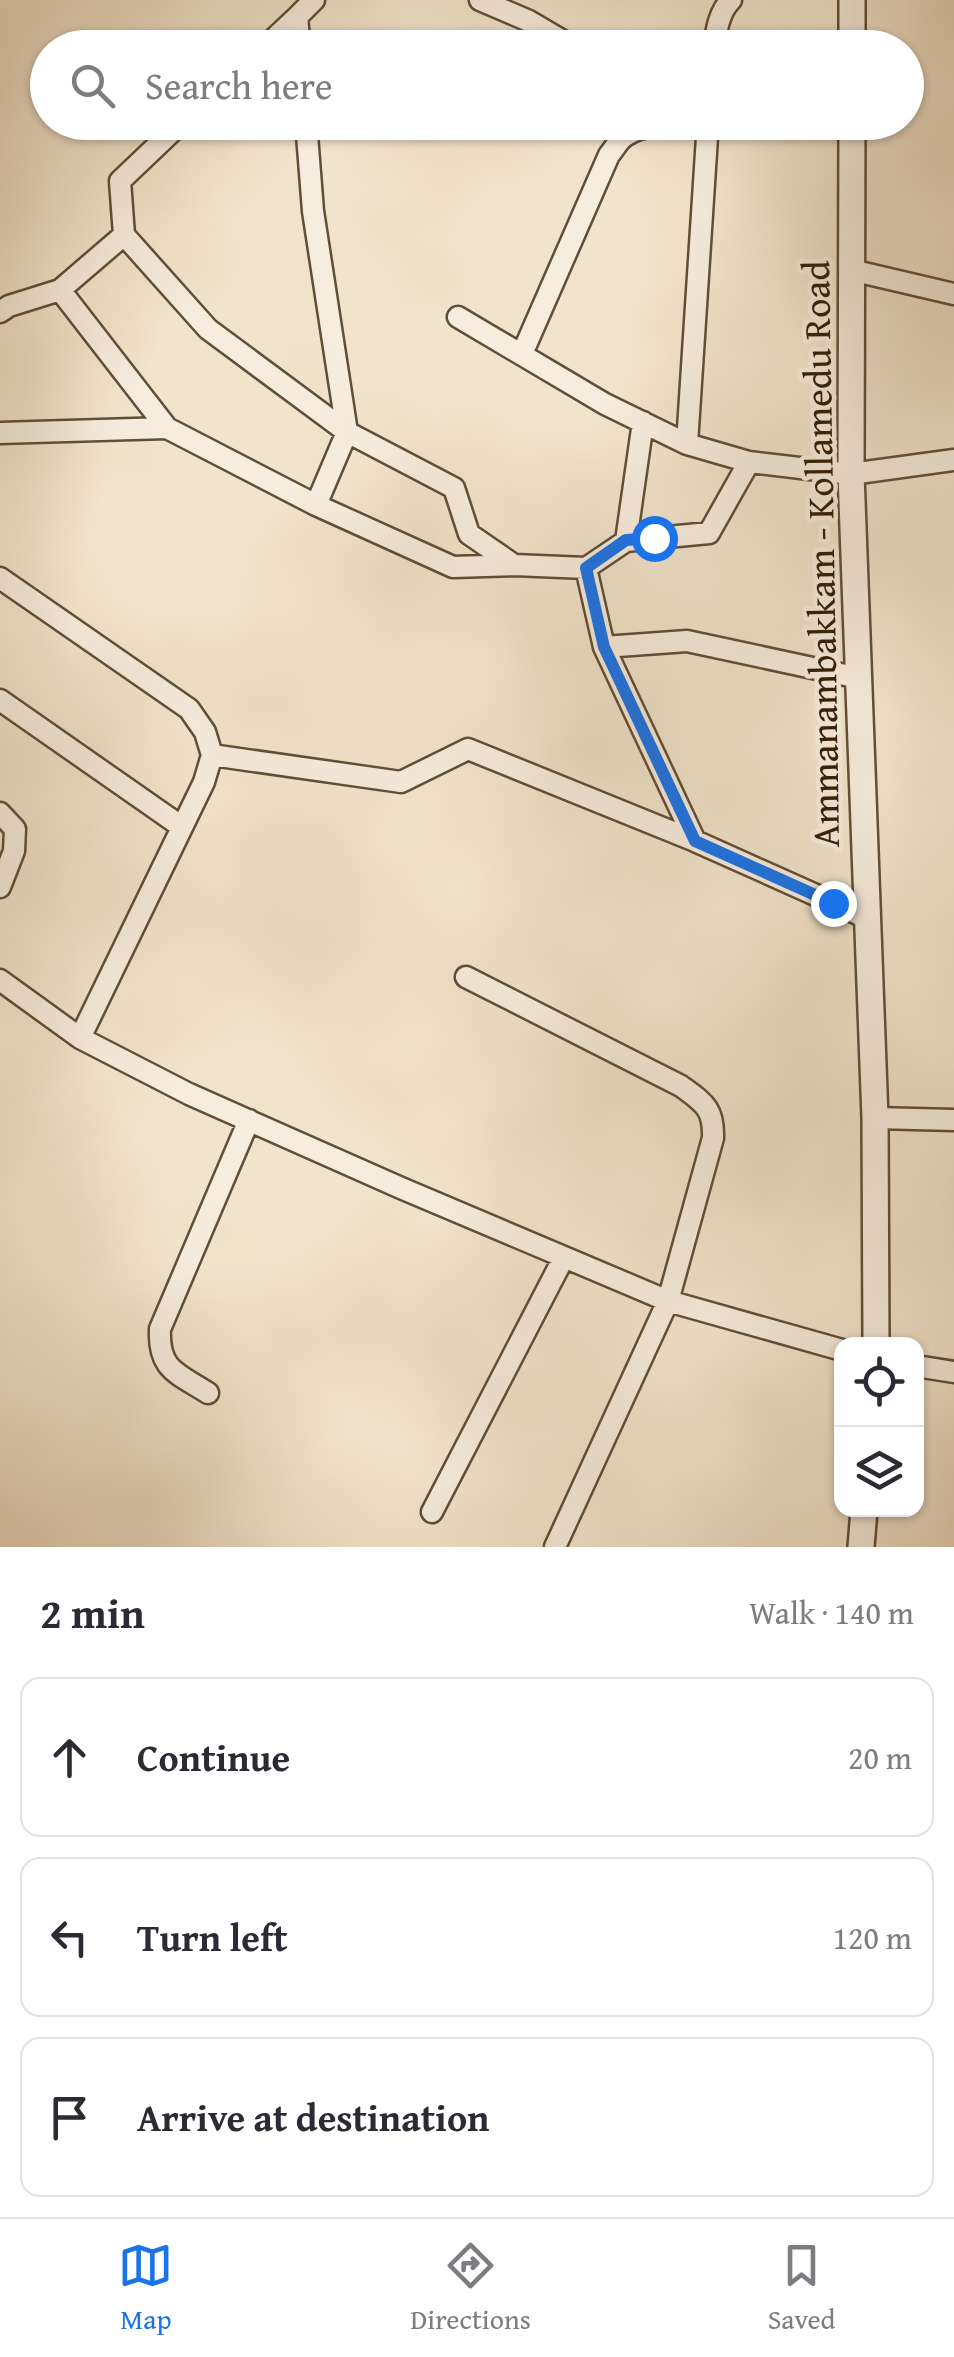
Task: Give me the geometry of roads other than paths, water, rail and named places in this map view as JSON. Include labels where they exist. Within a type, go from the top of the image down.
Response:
[{"type":"street","points":[[283,30],[314,0]]},
{"type":"street","points":[[480,0],[544,30]]},
{"type":"street","points":[[716,30],[731,0]]},
{"type":"street","points":[[847,1],[850,30]]},
{"type":"street","points":[[297,17],[298,30]]},
{"type":"street","points":[[163,140],[120,180],[124,234],[208,329],[347,432],[454,488],[469,534],[514,565]]},
{"type":"street","points":[[307,140],[313,210],[347,432],[316,504]]},
{"type":"street","points":[[522,354],[610,155],[621,140]]},
{"type":"street","points":[[687,444],[707,140]]},
{"type":"street","name":"Ammanambakkam - Kollamedu Road","points":[[852,140],[851,474],[875,1118],[876,1337]]},
{"type":"street","points":[[0,312],[60,290],[124,234]]},
{"type":"street","points":[[852,270],[954,294]]},
{"type":"street","points":[[60,290],[167,428],[316,504],[453,567],[586,568],[626,540],[710,533],[749,462]]},
{"type":"street","points":[[458,317],[605,404],[687,444],[749,462],[851,474],[954,460]]},
{"type":"street","points":[[626,540],[642,422]]},
{"type":"street","points":[[0,433],[167,428]]},
{"type":"street","points":[[586,568],[604,647],[695,841]]},
{"type":"street","points":[[0,578],[189,709],[205,732],[212,756],[204,782],[80,1038]]},
{"type":"street","points":[[604,647],[687,641],[859,678]]},
{"type":"street","points":[[0,700],[182,827]]},
{"type":"street","points":[[212,756],[400,782],[468,749],[695,841],[867,918]]},
{"type":"street","points":[[0,813],[15,829],[14,851],[0,887]]},
{"type":"street","points":[[466,977],[681,1086],[706,1104],[713,1121],[713,1138],[668,1301],[555,1547]]},
{"type":"street","points":[[0,980],[80,1038],[189,1094],[668,1301],[834,1348]]},
{"type":"street","points":[[875,1118],[954,1120]]},
{"type":"street","points":[[208,1393],[162,1359],[160,1329],[249,1120]]},
{"type":"street","points":[[432,1512],[564,1257]]},
{"type":"street","points":[[924,1367],[954,1372]]},
{"type":"street","points":[[861,1547],[863,1517]]}]
